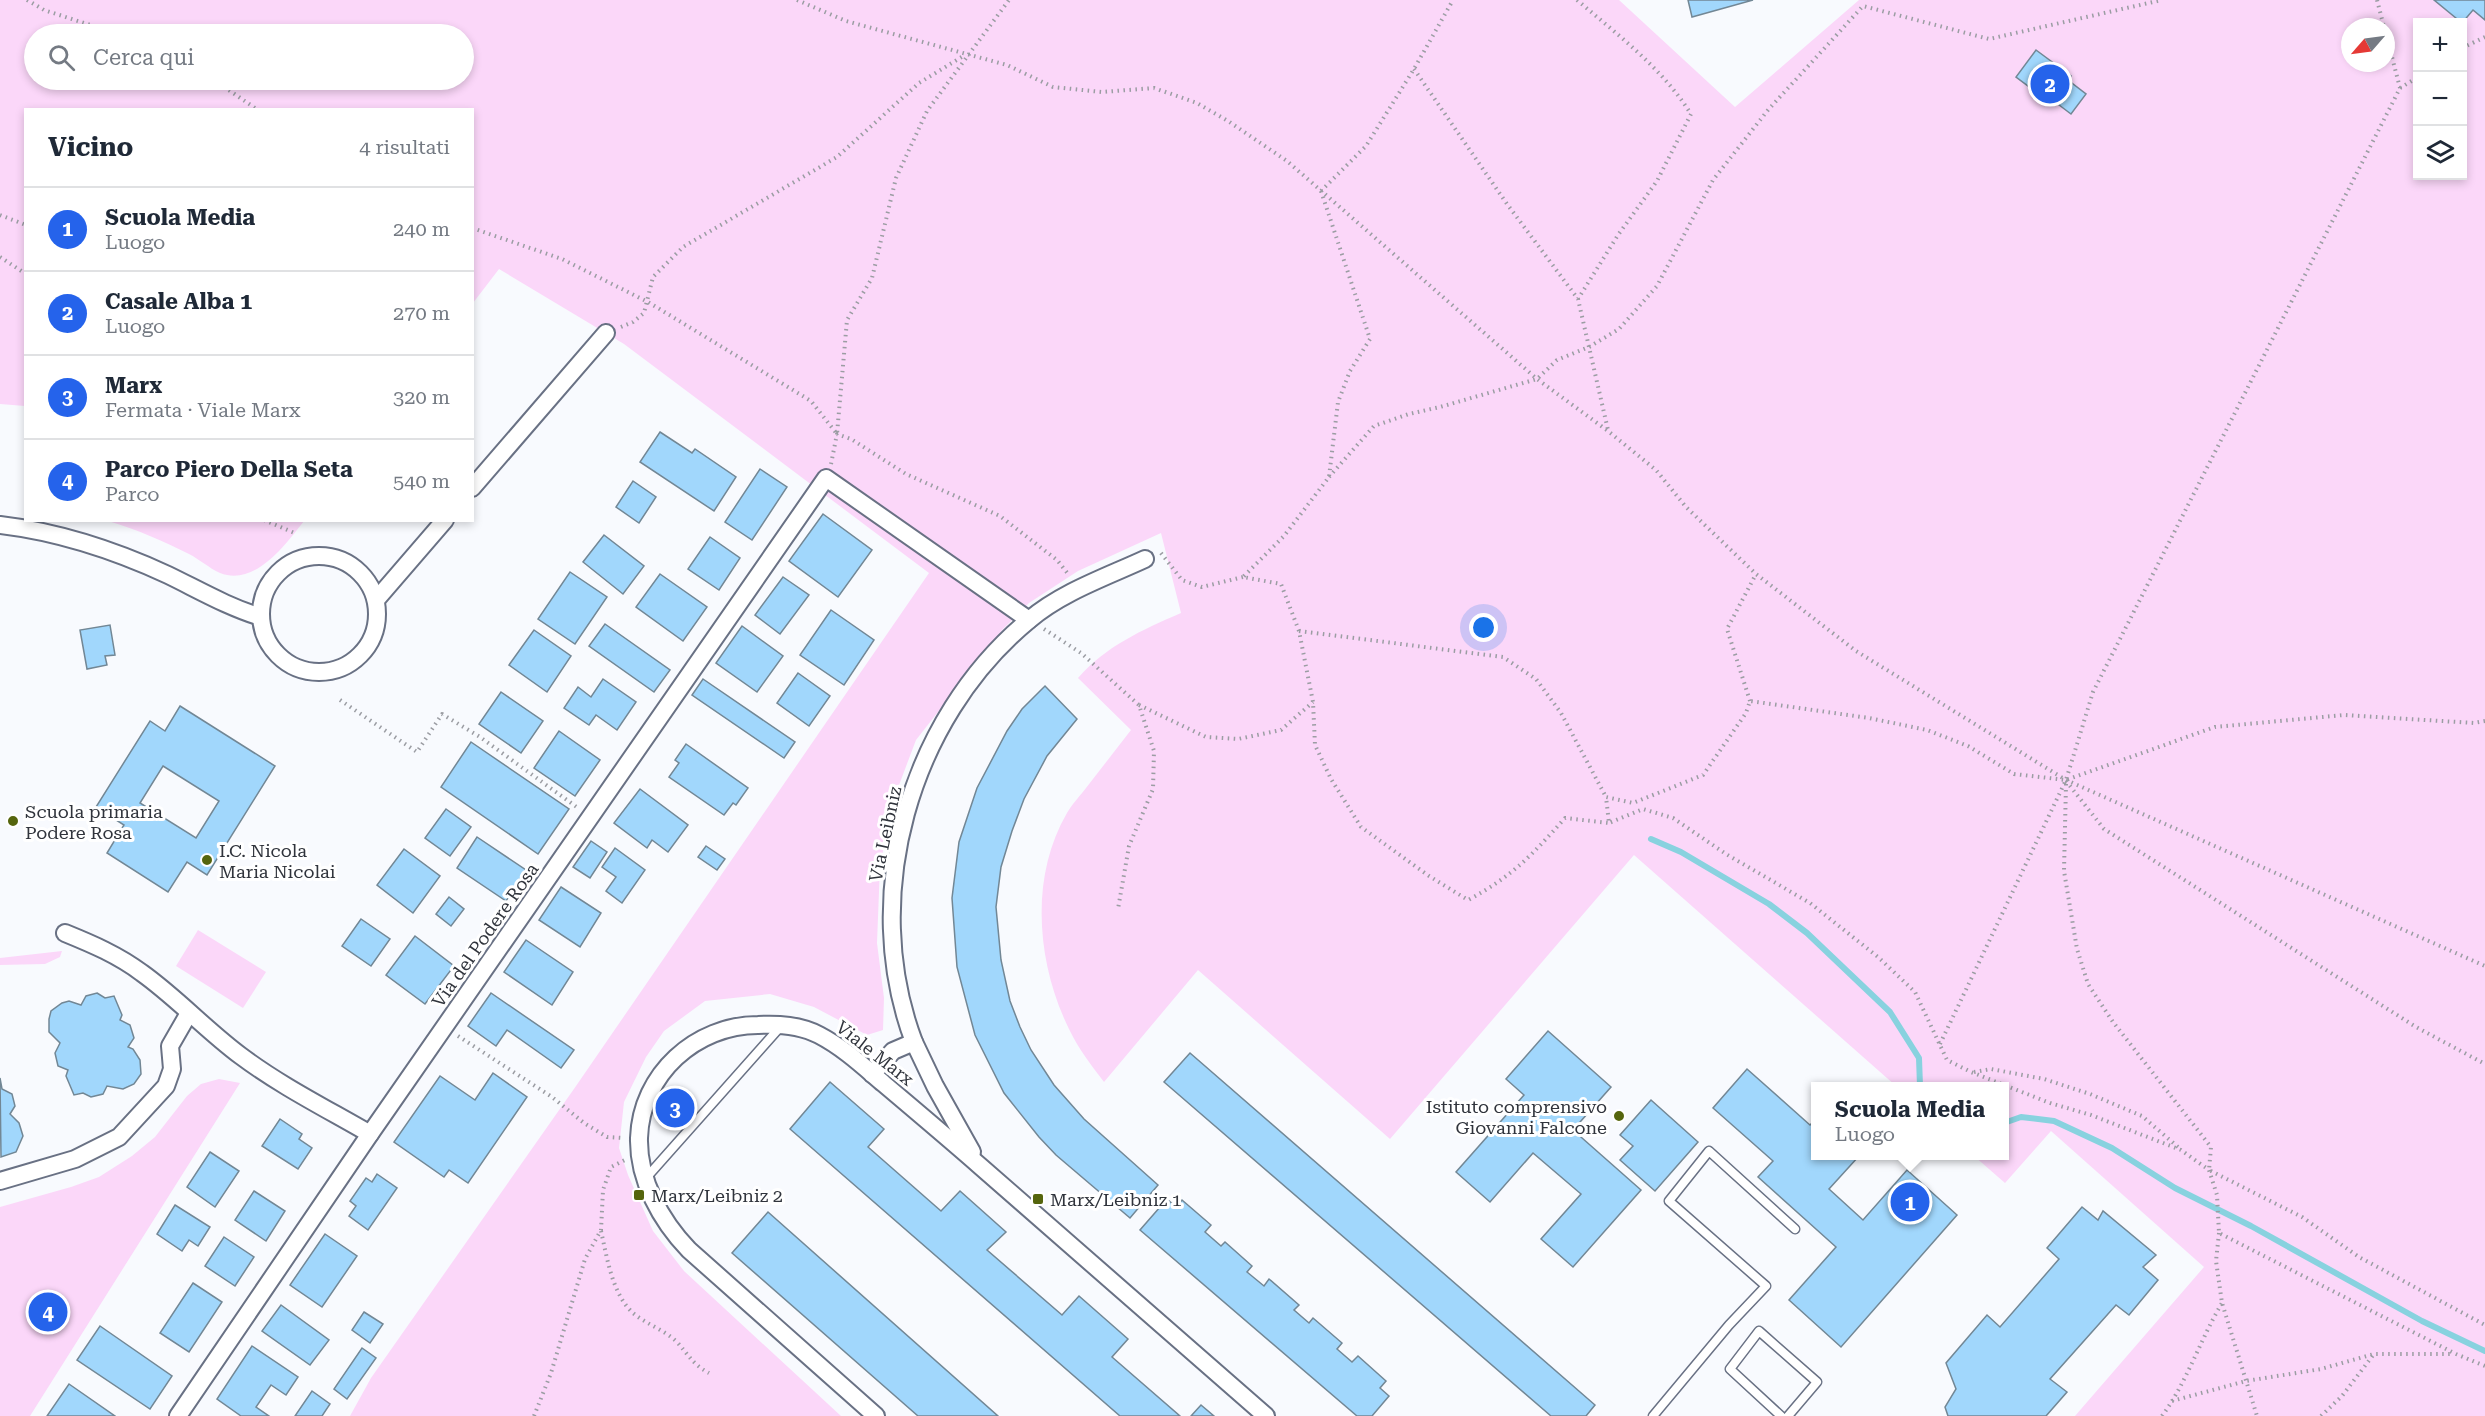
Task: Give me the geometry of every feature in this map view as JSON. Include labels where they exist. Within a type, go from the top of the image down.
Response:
[{"type":"street","points":[[474,486],[606,333]]},
{"type":"street","points":[[826,478],[1029,620]]},
{"type":"street","name":"Via del Podere Rosa","points":[[178,1416],[370,1134],[826,478]]},
{"type":"street","points":[[376,600],[443,522]]},
{"type":"street","points":[[0,525],[58,535],[108,550],[167,575],[226,604],[261,617]]},
{"type":"street","points":[[320,555],[339,559],[356,568],[369,583],[376,600],[377,620],[367,646],[346,666],[328,672],[308,671],[290,664],[275,652],[265,636],[261,617],[263,598],[271,580],[284,567],[301,558],[320,555]]},
{"type":"street","name":"Via Leibniz","points":[[980,1166],[938,1092],[914,1042],[900,993],[892,933],[893,887],[904,822],[922,765],[951,711],[988,661],[1029,620],[1051,604],[1145,558]]},
{"type":"street","points":[[65,933],[97,945],[121,958],[143,973],[241,1056],[288,1087],[370,1134]]},
{"type":"street","points":[[0,1181],[75,1159],[119,1137],[166,1086],[172,1069],[170,1046],[189,1013]]},
{"type":"street","name":"Viale Marx","points":[[876,1416],[689,1250],[667,1224],[646,1178],[640,1146],[644,1111],[654,1085],[668,1065],[690,1045],[715,1032],[736,1025],[782,1025],[805,1029],[821,1036],[849,1054],[1266,1416]]},
{"type":"street","points":[[872,1074],[892,1051],[914,1042]]},
{"type":"lane","points":[[646,1178],[782,1025]]},
{"type":"lane","points":[[1653,1416],[1766,1286],[1669,1201],[1709,1151],[1795,1229]]},
{"type":"lane","points":[[1781,1416],[1730,1369],[1759,1331],[1817,1382],[1788,1416]]},
{"type":"path","points":[[27,0],[44,10],[87,24]]},
{"type":"path","points":[[797,0],[846,21],[1007,65],[1053,87],[1102,92],[1154,88],[1197,104],[1228,121],[1287,161],[1537,379],[1608,431],[1656,470],[1686,507],[1756,574],[1856,651],[2066,780],[2485,966]]},
{"type":"path","points":[[826,478],[833,458],[837,434],[847,320],[872,278],[896,178],[927,111],[1009,0]]},
{"type":"path","points":[[1321,191],[1366,146],[1414,69],[1453,0]]},
{"type":"path","points":[[1577,0],[1660,72],[1677,91],[1691,114],[1657,181],[1618,236],[1578,299]]},
{"type":"path","points":[[1243,577],[1284,536],[1329,477],[1374,426],[1408,414],[1537,379],[1557,360],[1619,329],[1657,286],[1713,180],[1768,110],[1863,6],[1989,39],[2162,0]]},
{"type":"path","points":[[2377,0],[2382,18]]},
{"type":"path","points":[[2467,46],[2485,37]]},
{"type":"path","points":[[606,333],[633,322],[644,313],[653,277],[683,248],[837,157],[919,83],[968,53]]},
{"type":"path","points":[[1414,69],[1507,204],[1578,299],[1608,431]]},
{"type":"path","points":[[2395,69],[2400,88]]},
{"type":"path","points":[[1940,1044],[2066,780],[2093,692],[2400,88],[2413,80]]},
{"type":"path","points":[[229,90],[255,108]]},
{"type":"path","points":[[1321,191],[1370,339],[1350,371],[1338,402],[1329,477]]},
{"type":"path","points":[[0,215],[24,224]]},
{"type":"path","points":[[474,229],[562,259],[648,302],[811,401],[837,434],[851,439],[906,474],[1000,516],[1058,560],[1080,589]]},
{"type":"path","points":[[0,257],[24,273]]},
{"type":"path","points":[[269,522],[297,534]]},
{"type":"path","points":[[1145,558],[1162,552],[1182,580],[1202,587],[1243,577],[1281,584],[1299,631],[1313,702],[1315,745],[1331,779],[1361,827],[1468,900],[1499,883],[1530,857],[1565,818],[1609,823],[1643,809],[1673,818],[1726,854],[1810,903],[1878,957],[1915,992],[1947,1060],[1998,1082]]},
{"type":"path","points":[[1606,797],[1633,803],[1703,775],[1746,713],[1750,702],[1727,629],[1756,574]]},
{"type":"path","points":[[1029,620],[1081,653],[1140,705],[1206,737],[1238,739],[1281,730],[1313,702]]},
{"type":"path","points":[[1299,631],[1503,657],[1536,680],[1555,705],[1606,797],[1609,823]]},
{"type":"path","points":[[340,700],[417,752],[442,714],[480,737],[590,818]]},
{"type":"path","points":[[1750,702],[1869,718],[1927,730],[1968,746],[2014,774],[2066,780],[2215,727],[2343,715],[2474,723],[2485,721]]},
{"type":"path","points":[[1118,909],[1129,846],[1153,789],[1154,752],[1140,705]]},
{"type":"path","points":[[2066,780],[2104,829],[2416,1027],[2485,1064]]},
{"type":"path","points":[[2066,780],[2064,871],[2077,950],[2088,984],[2113,1022],[2146,1061],[2211,1147],[2210,1170],[2217,1195],[2219,1233],[2216,1261],[2222,1303],[2257,1416]]},
{"type":"path","points":[[445,1027],[552,1097],[584,1123],[607,1137],[640,1146]]},
{"type":"path","points":[[1971,1072],[1991,1069],[2044,1079],[2090,1094],[2142,1116],[2210,1170],[2302,1217],[2359,1257],[2485,1325]]},
{"type":"path","points":[[2009,1086],[2181,1149]]},
{"type":"path","points":[[640,1146],[611,1167],[603,1190],[601,1230],[609,1262],[622,1298],[632,1311],[675,1340],[695,1366],[709,1373]]},
{"type":"path","points":[[534,1416],[552,1373],[585,1259],[601,1230]]},
{"type":"path","points":[[2219,1233],[2456,1354],[2485,1366]]},
{"type":"path","points":[[2162,1416],[2172,1401],[2204,1332],[2222,1303]]},
{"type":"path","points":[[2172,1401],[2246,1381],[2320,1369],[2374,1354],[2456,1354]]},
{"type":"path","points":[[2321,1416],[2342,1396],[2374,1354]]},
{"type":"shaded area","points":[[0,0],[1619,0],[1735,107],[1859,0],[2485,0],[2485,1416],[2075,1416],[2204,1267],[2051,1131],[2005,1183],[1979,1160],[2009,1160],[2009,1082],[1891,1082],[1634,855],[1390,1139],[1198,970],[1104,1082],[1076,1043],[1058,1004],[1044,949],[1042,893],[1055,838],[1067,813],[1131,730],[1078,678],[1113,648],[1181,613],[1161,533],[1078,571],[1029,603],[1003,629],[916,740],[893,801],[880,866],[877,943],[884,998],[883,1030],[867,1035],[814,1007],[770,994],[705,1001],[664,1031],[646,1057],[624,1102],[619,1148],[628,1175],[653,1231],[684,1271],[841,1416],[350,1416],[371,1378],[576,1086],[929,573],[624,344],[499,269],[474,302],[474,108],[24,108],[24,406],[0,404]]},
{"type":"shaded area","points":[[111,522],[303,522],[268,561],[257,569],[233,576],[220,573],[189,554]]},
{"type":"shaded area","points":[[198,930],[266,972],[243,1008],[176,966]]},
{"type":"shaded area","points":[[62,951],[60,957],[45,964],[0,965],[0,958]]},
{"type":"shaded area","points":[[219,1079],[240,1083],[30,1416],[0,1416],[0,1207],[99,1177],[132,1156],[155,1137],[187,1096],[201,1084]]},
{"type":"building","points":[[1688,0],[1753,0],[1692,17]]},
{"type":"building","points":[[2434,0],[2485,0],[2485,20],[2473,10],[2466,18],[2456,18]]},
{"type":"building","points":[[2036,50],[2071,76],[2068,80],[2086,94],[2071,114],[2038,89],[2036,92],[2016,77]]},
{"type":"building","points":[[660,432],[692,453],[695,449],[736,477],[714,511],[640,462]]},
{"type":"building","points":[[760,469],[787,487],[752,540],[725,522]]},
{"type":"building","points":[[633,481],[656,497],[639,523],[616,507]]},
{"type":"building","points":[[823,514],[872,550],[838,597],[789,561]]},
{"type":"building","points":[[604,535],[644,566],[623,594],[583,562]]},
{"type":"building","points":[[710,537],[740,558],[719,590],[688,569]]},
{"type":"building","points":[[570,572],[607,597],[575,644],[538,619]]},
{"type":"building","points":[[660,574],[707,607],[683,641],[636,607]]},
{"type":"building","points":[[783,577],[809,595],[780,634],[755,615]]},
{"type":"building","points":[[831,610],[874,640],[844,685],[800,655]]},
{"type":"building","points":[[605,624],[670,670],[654,692],[589,646]]},
{"type":"building","points":[[110,625],[115,655],[105,656],[107,665],[87,669],[80,630]]},
{"type":"building","points":[[742,626],[783,656],[757,692],[716,663]]},
{"type":"building","points":[[534,630],[571,656],[547,692],[509,665]]},
{"type":"building","points":[[798,673],[830,696],[809,726],[777,703]]},
{"type":"building","points":[[603,679],[636,702],[617,730],[596,715],[589,725],[564,708],[578,687],[591,697]]},
{"type":"building","points":[[703,679],[795,742],[784,758],[692,695]]},
{"type":"building","points":[[1045,686],[1077,719],[1047,756],[1024,799],[1012,831],[1001,867],[996,907],[1001,960],[1010,1001],[1020,1027],[1031,1050],[1054,1085],[1084,1119],[1158,1185],[1130,1218],[1056,1155],[1004,1093],[975,1035],[957,967],[952,898],[959,842],[977,788],[1007,731],[1022,709]]},
{"type":"building","points":[[501,692],[543,721],[521,753],[479,724]]},
{"type":"building","points":[[180,706],[275,766],[207,875],[187,862],[168,892],[107,853],[124,825],[96,807],[150,721],[165,731]],"holes":[[[163,766],[219,801],[196,838],[140,803]]]},
{"type":"building","points":[[559,731],[600,760],[575,796],[534,768]]},
{"type":"building","points":[[471,742],[569,809],[538,854],[441,787]]},
{"type":"building","points":[[686,744],[748,788],[736,805],[733,803],[724,815],[669,777],[679,763],[675,760]]},
{"type":"building","points":[[640,789],[688,825],[668,852],[652,840],[647,848],[614,823]]},
{"type":"building","points":[[446,809],[471,827],[450,856],[425,838]]},
{"type":"building","points":[[477,837],[526,870],[506,901],[457,868]]},
{"type":"building","points":[[591,841],[607,852],[590,878],[573,867]]},
{"type":"building","points":[[706,846],[725,859],[717,870],[698,857]]},
{"type":"building","points":[[615,848],[645,870],[622,903],[606,891],[616,877],[602,867]]},
{"type":"building","points":[[404,849],[440,876],[413,913],[377,885]]},
{"type":"building","points":[[561,887],[601,913],[580,947],[539,920]]},
{"type":"building","points":[[449,897],[464,909],[451,926],[436,914]]},
{"type":"building","points":[[361,919],[390,939],[371,966],[342,946]]},
{"type":"building","points":[[415,936],[454,966],[425,1004],[386,975]]},
{"type":"building","points":[[526,940],[573,972],[552,1005],[504,972]]},
{"type":"building","points":[[97,993],[105,998],[114,996],[122,1015],[120,1020],[130,1025],[134,1038],[128,1047],[133,1049],[140,1060],[141,1074],[134,1084],[123,1089],[107,1086],[103,1094],[91,1097],[83,1093],[74,1095],[66,1076],[68,1070],[58,1066],[55,1053],[60,1043],[49,1032],[49,1019],[51,1011],[62,1003],[69,1001],[81,1005],[86,996]]},
{"type":"building","points":[[491,993],[574,1050],[561,1068],[507,1030],[496,1046],[468,1026]]},
{"type":"building","points":[[1548,1031],[1611,1087],[1573,1130],[1641,1190],[1573,1267],[1541,1239],[1581,1194],[1533,1153],[1490,1202],[1456,1172],[1524,1095],[1506,1079]]},
{"type":"building","points":[[1190,1053],[1595,1405],[1586,1416],[1551,1416],[1164,1082]]},
{"type":"building","points":[[1747,1069],[1811,1124],[1811,1160],[1855,1160],[1829,1189],[1863,1220],[1907,1170],[1957,1215],[1841,1347],[1789,1300],[1836,1247],[1758,1177],[1773,1161],[1713,1108]]},
{"type":"building","points":[[493,1073],[527,1097],[468,1183],[449,1170],[444,1177],[394,1142],[440,1076],[475,1100]]},
{"type":"building","points":[[0,1078],[2,1089],[12,1094],[15,1106],[10,1114],[19,1123],[23,1136],[16,1152],[1,1157]]},
{"type":"building","points":[[830,1082],[884,1129],[868,1147],[941,1211],[960,1191],[1006,1232],[987,1250],[1062,1315],[1079,1296],[1128,1339],[1112,1357],[1180,1416],[1120,1416],[790,1129]]},
{"type":"building","points":[[1651,1100],[1698,1142],[1655,1191],[1620,1160],[1633,1146],[1620,1135]]},
{"type":"building","points":[[280,1119],[302,1134],[299,1139],[312,1148],[298,1169],[262,1146]]},
{"type":"building","points":[[210,1152],[239,1171],[215,1207],[187,1187]]},
{"type":"building","points":[[377,1174],[397,1188],[368,1230],[349,1216],[356,1206],[350,1201],[366,1178],[372,1182]]},
{"type":"building","points":[[254,1191],[285,1211],[266,1241],[235,1220]]},
{"type":"building","points":[[1167,1199],[1176,1207],[1182,1200],[1211,1225],[1205,1232],[1221,1246],[1225,1242],[1252,1266],[1247,1272],[1264,1286],[1269,1279],[1299,1305],[1294,1310],[1309,1323],[1313,1318],[1342,1343],[1337,1349],[1352,1362],[1358,1356],[1386,1381],[1380,1388],[1389,1396],[1372,1416],[1357,1416],[1140,1230]]},
{"type":"building","points":[[175,1205],[210,1227],[198,1246],[189,1240],[182,1251],[157,1234]]},
{"type":"building","points":[[2082,1207],[2098,1220],[2103,1211],[2156,1255],[2143,1267],[2158,1280],[2129,1315],[2116,1305],[2050,1379],[2067,1392],[2046,1416],[1948,1416],[1945,1407],[1956,1389],[1946,1363],[1987,1315],[2000,1327],[2059,1259],[2047,1248]]},
{"type":"building","points":[[768,1212],[998,1416],[918,1416],[732,1253]]},
{"type":"building","points":[[325,1234],[357,1256],[322,1307],[290,1285]]},
{"type":"building","points":[[224,1237],[254,1257],[235,1286],[205,1266]]},
{"type":"building","points":[[193,1283],[222,1302],[189,1352],[160,1333]]},
{"type":"building","points":[[281,1305],[329,1340],[310,1365],[262,1331]]},
{"type":"building","points":[[364,1312],[383,1324],[370,1343],[352,1330]]},
{"type":"building","points":[[100,1326],[172,1376],[150,1409],[77,1360]]},
{"type":"building","points":[[252,1346],[298,1377],[286,1395],[271,1385],[256,1407],[269,1416],[241,1416],[217,1399]]},
{"type":"building","points":[[362,1348],[376,1358],[347,1399],[334,1389]]},
{"type":"building","points":[[69,1384],[115,1416],[47,1416]]},
{"type":"building","points":[[312,1391],[330,1404],[322,1416],[295,1416]]},
{"type":"building","points":[[1201,1405],[1214,1416],[1191,1416]]},
{"type":"waterway","points":[[1651,839],[1681,852],[1769,904],[1807,933],[1890,1012],[1919,1058],[1920,1082]]},
{"type":"waterway","points":[[2009,1121],[2021,1117],[2054,1121],[2112,1148],[2175,1188],[2251,1226],[2422,1321],[2485,1351]]},
{"type":"place","name":"Casale Alba 1","points":[[2050,84]]},
{"type":"place","name":"Scuola primaria Podere Rosa","points":[[13,821]]},
{"type":"place","name":"I.C. Nicola Maria Nicolai","points":[[207,860]]},
{"type":"place","name":"Marx","points":[[675,1108]]},
{"type":"place","name":"Istituto comprensivo Giovanni Falcone","points":[[1619,1116]]},
{"type":"place","name":"Marx/Leibniz 2","points":[[639,1195]]},
{"type":"place","name":"Marx/Leibniz 1","points":[[1038,1199]]},
{"type":"place","name":"Scuola Media","points":[[1910,1202]]},
{"type":"place","name":"Parco Piero Della Seta","points":[[48,1312]]}]
